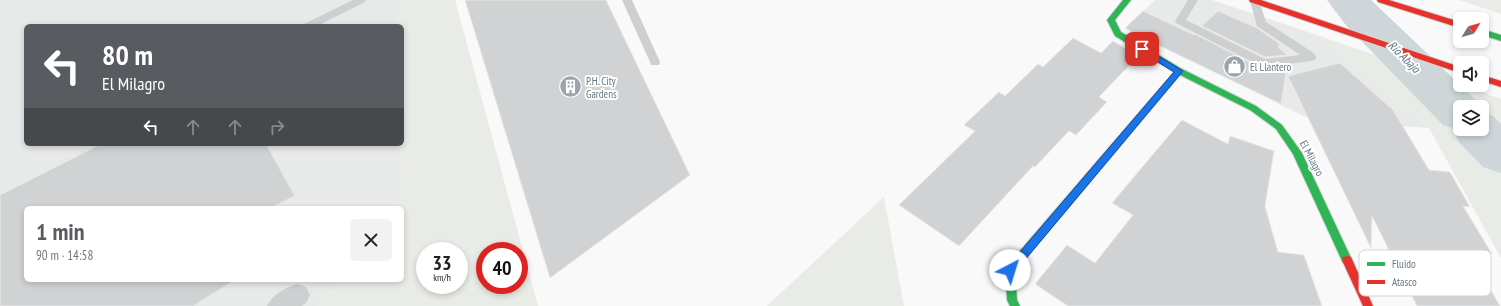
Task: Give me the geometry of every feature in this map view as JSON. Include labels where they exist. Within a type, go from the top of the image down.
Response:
[{"type":"street","name":"El Milagro","points":[[1127,0],[1111,20],[1118,34],[1179,71],[1252,108],[1279,127],[1297,153],[1359,287]]},
{"type":"street","points":[[1254,0],[1453,68]]},
{"type":"street","points":[[1381,0],[1453,23]]},
{"type":"street","points":[[1489,34],[1501,38]]},
{"type":"street","points":[[1015,306],[1012,300],[1010,270],[1179,71]]},
{"type":"street","points":[[1489,80],[1501,84]]},
{"type":"street","name":"El Milagro","points":[[1363,296],[1368,306]]},
{"type":"lane","points":[[312,24],[360,0]]},
{"type":"lane","points":[[627,0],[655,62]]},
{"type":"lane","points":[[1194,0],[1180,21],[1264,63],[1311,57],[1261,24],[1254,0]]},
{"type":"shaded area","points":[[0,0],[396,0],[396,24],[24,24],[24,146],[400,146],[402,206],[24,206],[24,282],[337,282],[317,306],[0,306]]},
{"type":"shaded area","points":[[396,0],[455,0],[521,242],[476,242],[476,294],[528,294],[528,269],[538,306],[317,306],[337,282],[404,282],[404,206],[402,206],[400,146],[404,146],[404,24],[396,24]]},
{"type":"shaded area","points":[[1155,0],[1212,0],[1314,34],[1429,128],[1312,120],[1125,29]]},
{"type":"shaded area","points":[[1459,0],[1501,0],[1501,14]]},
{"type":"shaded area","points":[[1314,34],[1453,82],[1453,92],[1481,92],[1501,99],[1501,258],[1429,128]]},
{"type":"shaded area","points":[[884,197],[904,306],[767,306]]},
{"type":"building","name":"P.H. City Gardens","points":[[465,0],[606,0],[690,175],[550,278]]},
{"type":"building","points":[[1143,11],[1194,35],[1195,34],[1259,67],[1287,66],[1281,104],[1152,42],[1151,43],[1127,29],[1126,27]]},
{"type":"building","points":[[1218,11],[1257,28],[1280,44],[1278,47],[1287,55],[1265,57],[1202,26]]},
{"type":"building","points":[[1073,38],[1101,53],[1113,41],[1138,56],[1099,97],[1107,102],[1076,135],[1069,131],[1035,167],[1033,166],[959,246],[899,205],[975,131],[964,125],[999,92],[1005,96],[1038,64],[1043,67]]},
{"type":"building","points":[[1340,63],[1393,110],[1429,170],[1450,172],[1470,207],[1463,206],[1490,250],[1389,250],[1372,216],[1371,248],[1288,76]]},
{"type":"building","points":[[1182,120],[1228,144],[1230,136],[1274,151],[1265,206],[1278,252],[1304,255],[1322,306],[1068,306],[1035,284],[1067,245],[1095,263],[1133,215],[1112,203]]},
{"type":"building","points":[[97,146],[267,146],[295,196],[274,206],[24,206],[24,282],[232,282],[193,306],[0,306],[0,195]]},
{"type":"building","points":[[1491,290],[1500,306],[1417,306],[1412,296],[1491,296]]},
{"type":"waterway","name":"Río Abajo","points":[[1348,0],[1360,14],[1453,106]]},
{"type":"waterway","name":"Río Abajo","points":[[1483,136],[1501,154]]},
{"type":"traffic: fast","points":[[1127,0],[1111,20],[1118,34],[1179,71],[1253,108],[1279,127],[1297,153],[1347,260]]},
{"type":"traffic: fast","points":[[1489,34],[1501,38]]},
{"type":"traffic: fast","points":[[1015,306],[1012,300],[1010,270],[1179,71]]},
{"type":"traffic: jam","points":[[1253,0],[1453,68]]},
{"type":"traffic: jam","points":[[1381,0],[1453,23]]},
{"type":"traffic: jam","points":[[1489,80],[1501,84]]},
{"type":"traffic: jam","points":[[1347,260],[1359,286]]},
{"type":"traffic: jam","points":[[1363,296],[1368,306]]},
{"type":"place","name":"El Llantero","points":[[1234,67]]},
{"type":"place","name":"P.H. City Gardens","points":[[570,87]]},
{"type":"route","points":[[1010,270],[1179,71],[1142,49]]}]
